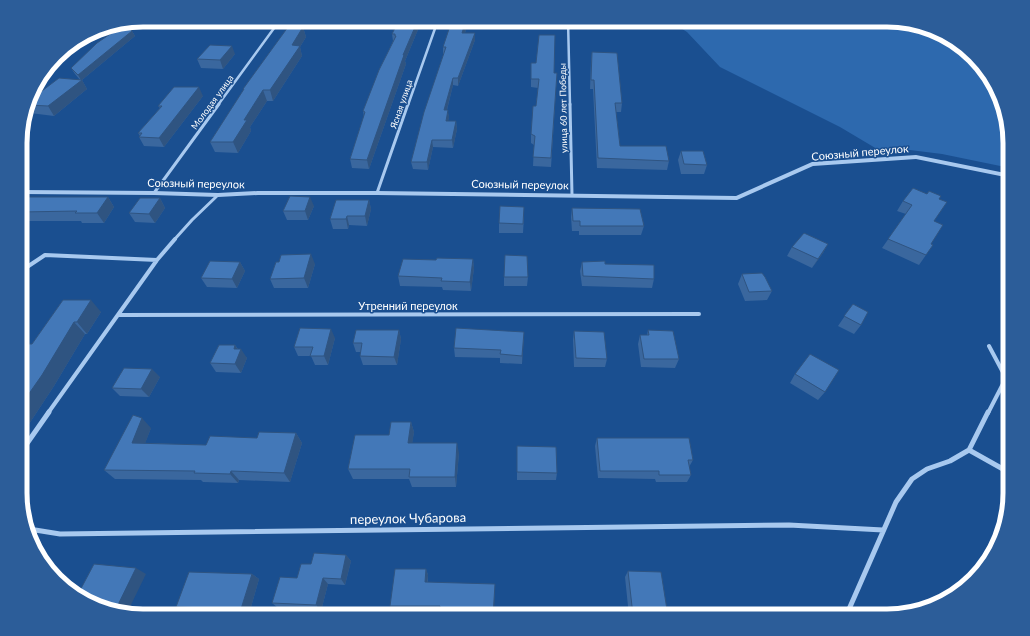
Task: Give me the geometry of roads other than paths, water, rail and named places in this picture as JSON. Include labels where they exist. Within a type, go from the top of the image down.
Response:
[{"type":"street","name":"Молодая улица","points":[[154,193],[275,27]]},
{"type":"street","name":"Ясная улица","points":[[377,193],[436,27]]},
{"type":"street","name":"улица 60 лет Победы","points":[[568,27],[572,195]]},
{"type":"street","name":"Союзный переулок","points":[[27,192],[154,193],[218,196],[258,193],[377,193],[737,198],[812,164],[916,157],[1003,175]]},
{"type":"street","points":[[27,444],[157,260],[192,220],[218,196]]},
{"type":"street","points":[[27,267],[45,255],[157,260]]},
{"type":"street","name":"Утренний переулок","points":[[118,315],[699,314]]},
{"type":"street","points":[[989,346],[1003,372]]},
{"type":"street","points":[[849,609],[896,502],[912,479],[928,469],[950,461],[969,450],[1003,384]]},
{"type":"street","points":[[969,450],[1003,469]]},
{"type":"street","name":"переулок Чубарова","points":[[33,530],[60,534],[789,525],[883,530]]}]
